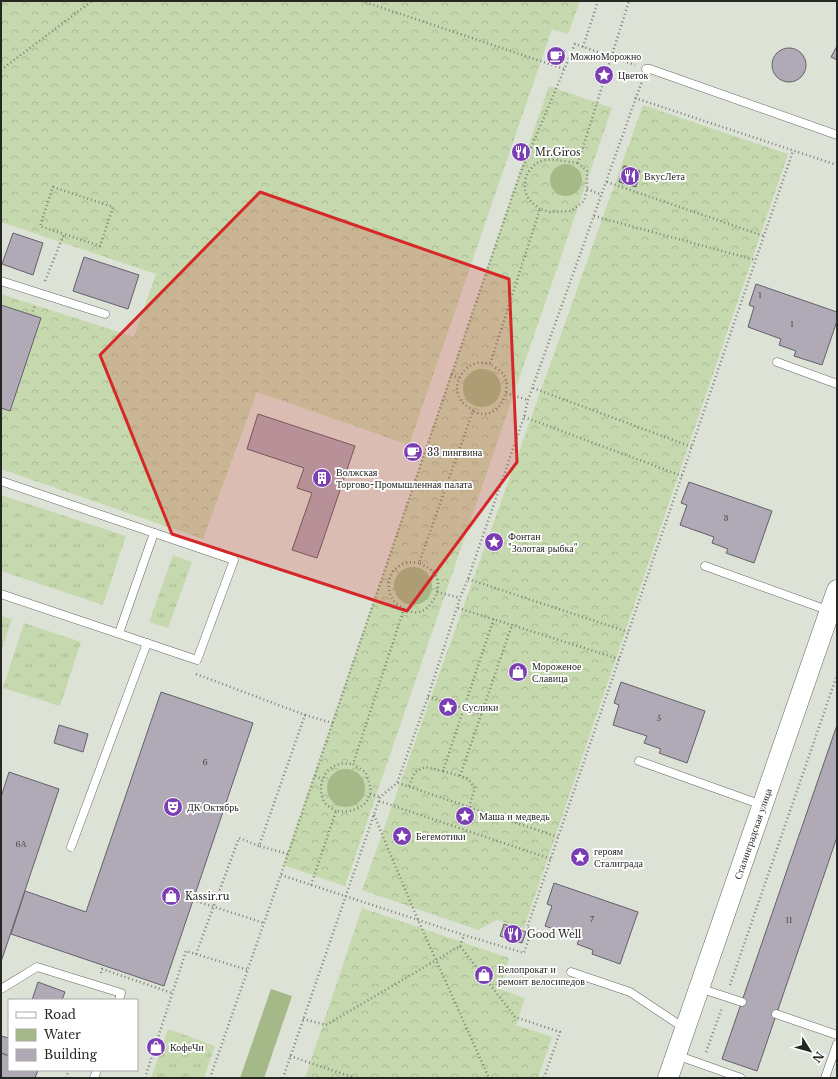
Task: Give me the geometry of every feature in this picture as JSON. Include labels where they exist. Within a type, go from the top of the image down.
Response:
[{"type":"street","name":"Сталинградская улица","points":[[668,1078],[837,590]]},
{"type":"lane","points":[[646,69],[650,69],[837,135]]},
{"type":"lane","points":[[1,281],[105,314]]},
{"type":"lane","points":[[777,362],[837,384]]},
{"type":"lane","points":[[1,481],[234,560],[197,660],[1,594]]},
{"type":"lane","points":[[119,633],[154,533]]},
{"type":"lane","points":[[705,566],[830,611]]},
{"type":"lane","points":[[71,847],[147,643]]},
{"type":"lane","points":[[639,761],[763,805]]},
{"type":"lane","points":[[1,989],[36,966],[121,993],[119,999]]},
{"type":"lane","points":[[571,972],[630,992],[685,1029]]},
{"type":"lane","points":[[700,988],[742,1002]]},
{"type":"lane","points":[[776,1014],[837,1035]]},
{"type":"lane","points":[[825,1078],[837,1044]]},
{"type":"lane","points":[[676,1055],[741,1078]]},
{"type":"path","points":[[1,70],[92,1]]},
{"type":"path","points":[[362,1],[564,69]]},
{"type":"path","points":[[583,47],[598,1]]},
{"type":"path","points":[[578,163],[629,1]]},
{"type":"path","points":[[210,1078],[281,876],[520,174],[575,44],[646,69],[607,182],[528,400],[524,417],[468,580],[460,598],[428,697],[397,783],[380,797],[283,1078]]},
{"type":"path","points":[[635,98],[837,165]]},
{"type":"path","points":[[281,876],[524,954],[532,929],[527,928],[764,236],[792,150]]},
{"type":"path","points":[[547,160],[578,163],[588,171],[587,189],[584,201],[571,211],[550,212],[540,209],[526,196],[524,184],[526,175],[529,170],[539,162],[547,160]]},
{"type":"path","points":[[520,174],[526,175]]},
{"type":"path","points":[[607,182],[764,236]]},
{"type":"path","points":[[53,187],[113,207],[100,246],[64,234],[40,226],[53,187]]},
{"type":"path","points":[[587,189],[602,196]]},
{"type":"path","points":[[490,364],[540,209]]},
{"type":"path","points":[[594,216],[755,260]]},
{"type":"path","points":[[31,315],[64,234]]},
{"type":"path","points":[[477,363],[490,364],[504,374],[506,393],[501,405],[491,413],[482,414],[473,411],[462,402],[457,385],[459,378],[467,368],[477,363]]},
{"type":"path","points":[[451,375],[459,378]]},
{"type":"path","points":[[533,388],[692,447]]},
{"type":"path","points":[[506,393],[528,400]]},
{"type":"path","points":[[419,563],[473,411]]},
{"type":"path","points":[[524,417],[682,476]]},
{"type":"path","points":[[408,562],[419,563],[428,567],[436,574],[438,584],[433,602],[423,611],[413,612],[404,609],[394,602],[388,592],[390,576],[397,567],[408,562]]},
{"type":"path","points":[[383,575],[390,576]]},
{"type":"path","points":[[468,580],[628,632]]},
{"type":"path","points":[[437,592],[460,598]]},
{"type":"path","points":[[458,608],[494,618],[619,659]]},
{"type":"path","points":[[353,764],[404,609]]},
{"type":"path","points":[[443,771],[494,618]]},
{"type":"path","points":[[460,776],[512,625]]},
{"type":"path","points":[[194,673],[305,715],[333,723]]},
{"type":"path","points":[[702,1064],[837,675]]},
{"type":"path","points":[[428,697],[482,714]]},
{"type":"path","points":[[259,846],[305,715]]},
{"type":"path","points":[[341,764],[353,764],[366,774],[370,794],[367,801],[358,810],[345,813],[336,811],[326,804],[321,793],[322,779],[329,769],[335,766],[341,764]]},
{"type":"path","points":[[409,786],[415,772],[425,768],[460,776],[468,780],[475,788],[468,807]]},
{"type":"path","points":[[315,776],[322,779]]},
{"type":"path","points":[[397,783],[558,837]]},
{"type":"path","points":[[370,794],[380,797]]},
{"type":"path","points":[[379,801],[551,859]]},
{"type":"path","points":[[311,885],[336,811]]},
{"type":"path","points":[[374,815],[418,920],[489,1078]]},
{"type":"path","points":[[196,954],[238,838],[259,846],[288,854]]},
{"type":"path","points":[[193,900],[264,923]]},
{"type":"path","points":[[303,1019],[326,1025],[460,946],[464,936]]},
{"type":"path","points":[[460,946],[515,1017],[560,1032],[544,1078]]},
{"type":"path","points":[[145,1078],[186,950],[248,970]]},
{"type":"path","points":[[97,985],[102,969],[172,992]]},
{"type":"path","points":[[290,1056],[355,1078]]},
{"type":"highlighted area","points":[[260,192],[509,279],[517,462],[407,611],[172,534],[100,355]]},
{"type":"green space","points":[[1,1],[580,1],[568,34],[552,29],[409,445],[257,392],[203,539],[1,469],[1,294],[134,337],[156,274],[1,222]]},
{"type":"green space","points":[[549,86],[612,108],[345,886],[283,865]]},
{"type":"green space","points":[[643,105],[788,154],[524,928],[497,920],[478,930],[362,890]]},
{"type":"green space","points":[[1,495],[126,536],[103,605],[1,571]]},
{"type":"green space","points":[[173,555],[192,562],[168,628],[149,622]]},
{"type":"green space","points":[[1,616],[12,619],[1,651]]},
{"type":"green space","points":[[24,623],[81,642],[60,706],[3,688]]},
{"type":"green space","points":[[362,908],[509,958],[499,989],[525,998],[516,1025],[552,1037],[538,1078],[305,1078]]},
{"type":"green space","points":[[168,1029],[215,1046],[204,1078],[151,1078]]},
{"type":"water","points":[[566,164],[572,165],[579,171],[582,180],[581,186],[575,193],[566,196],[560,195],[553,189],[550,180],[551,174],[557,167]]},
{"type":"water","points":[[478,369],[486,369],[493,372],[498,377],[501,388],[498,399],[493,404],[486,407],[478,407],[471,404],[466,399],[463,392],[463,384],[466,377],[471,372]]},
{"type":"water","points":[[409,567],[417,567],[427,572],[431,579],[431,593],[427,600],[417,605],[409,605],[399,600],[397,597],[394,590],[394,582],[399,572],[402,570]]},
{"type":"water","points":[[342,769],[350,769],[357,772],[362,777],[365,788],[362,799],[357,804],[350,807],[342,807],[335,804],[330,799],[327,792],[327,784],[330,777],[335,772]]},
{"type":"water","points":[[271,989],[292,996],[264,1078],[240,1078]]},
{"type":"building","points":[[837,46],[837,60],[831,57]]},
{"type":"building","name":"МожноМорожно","points":[[553,47],[565,51],[559,64],[548,60]]},
{"type":"building","points":[[786,48],[792,48],[796,49],[803,55],[806,65],[805,72],[799,79],[792,82],[786,82],[782,81],[775,75],[772,68],[772,62],[773,58],[779,51]]},
{"type":"building","name":"ВкусЛета","points":[[624,166],[640,171],[636,187],[619,182]]},
{"type":"building","points":[[13,233],[43,243],[33,275],[2,264]]},
{"type":"building","points":[[84,257],[139,275],[128,309],[73,291]]},
{"type":"building","points":[[756,284],[837,312],[837,321],[822,365],[794,356],[796,351],[779,345],[781,339],[748,327],[754,307],[749,305]]},
{"type":"building","points":[[1,305],[41,318],[10,411],[1,408]]},
{"type":"building","name":"Волжская Торгово-Промышленная палата","points":[[258,414],[355,446],[317,558],[292,550],[312,493],[297,488],[304,468],[247,449]]},
{"type":"building","name":"33 пингвина","points":[[410,445],[420,448],[417,460],[407,457]]},
{"type":"building","points":[[689,482],[772,511],[754,563],[726,553],[728,549],[712,543],[714,537],[680,525],[687,505],[681,503]]},
{"type":"building","points":[[621,682],[705,711],[687,763],[659,753],[661,749],[644,743],[647,736],[613,725],[619,705],[614,703]]},
{"type":"building","name":"ДК Октябрь","points":[[161,692],[253,723],[164,986],[11,934],[25,891],[86,912]]},
{"type":"building","points":[[59,725],[88,734],[83,752],[54,743]]},
{"type":"building","points":[[837,725],[837,837],[757,1071],[722,1059]]},
{"type":"building","points":[[9,772],[59,789],[1,962],[1,797]]},
{"type":"building","points":[[554,883],[638,912],[620,964],[592,954],[593,950],[577,944],[580,938],[545,926],[552,906],[547,904]]},
{"type":"building","name":"Good Well","points":[[504,924],[526,932],[522,943],[500,936]]},
{"type":"building","points":[[38,982],[65,992],[62,999],[32,999]]},
{"type":"building","points":[[1,1036],[8,1038],[8,1056],[1,1053]]},
{"type":"building","points":[[1,1053],[8,1056],[8,1071],[38,1071],[35,1078],[1,1078]]},
{"type":"place","name":"МожноМорожно","points":[[556,56]]},
{"type":"place","name":"Цветок","points":[[604,75]]},
{"type":"place","name":"Mr.Giros","points":[[521,152]]},
{"type":"place","name":"ВкусЛета","points":[[630,176]]},
{"type":"place","name":"33 пингвина","points":[[413,452]]},
{"type":"place","name":"Волжская Торгово-Промышленная палата","points":[[322,478]]},
{"type":"place","name":"Фонтан \"Золотая рыбка\"","points":[[494,542]]},
{"type":"place","name":"Мороженое Славица","points":[[518,672]]},
{"type":"place","name":"Суслики","points":[[448,707]]},
{"type":"place","name":"ДК Октябрь","points":[[173,807]]},
{"type":"place","name":"Маша и медведь","points":[[465,816]]},
{"type":"place","name":"Бегемотики","points":[[402,836]]},
{"type":"place","name":"героям Сталиграда","points":[[580,857]]},
{"type":"place","name":"Kassir.ru","points":[[171,896]]},
{"type":"place","name":"Good Well","points":[[513,934]]},
{"type":"place","name":"Велопрокат и ремонт велосипедов","points":[[484,975]]},
{"type":"place","name":"КофеЧи","points":[[156,1047]]}]
